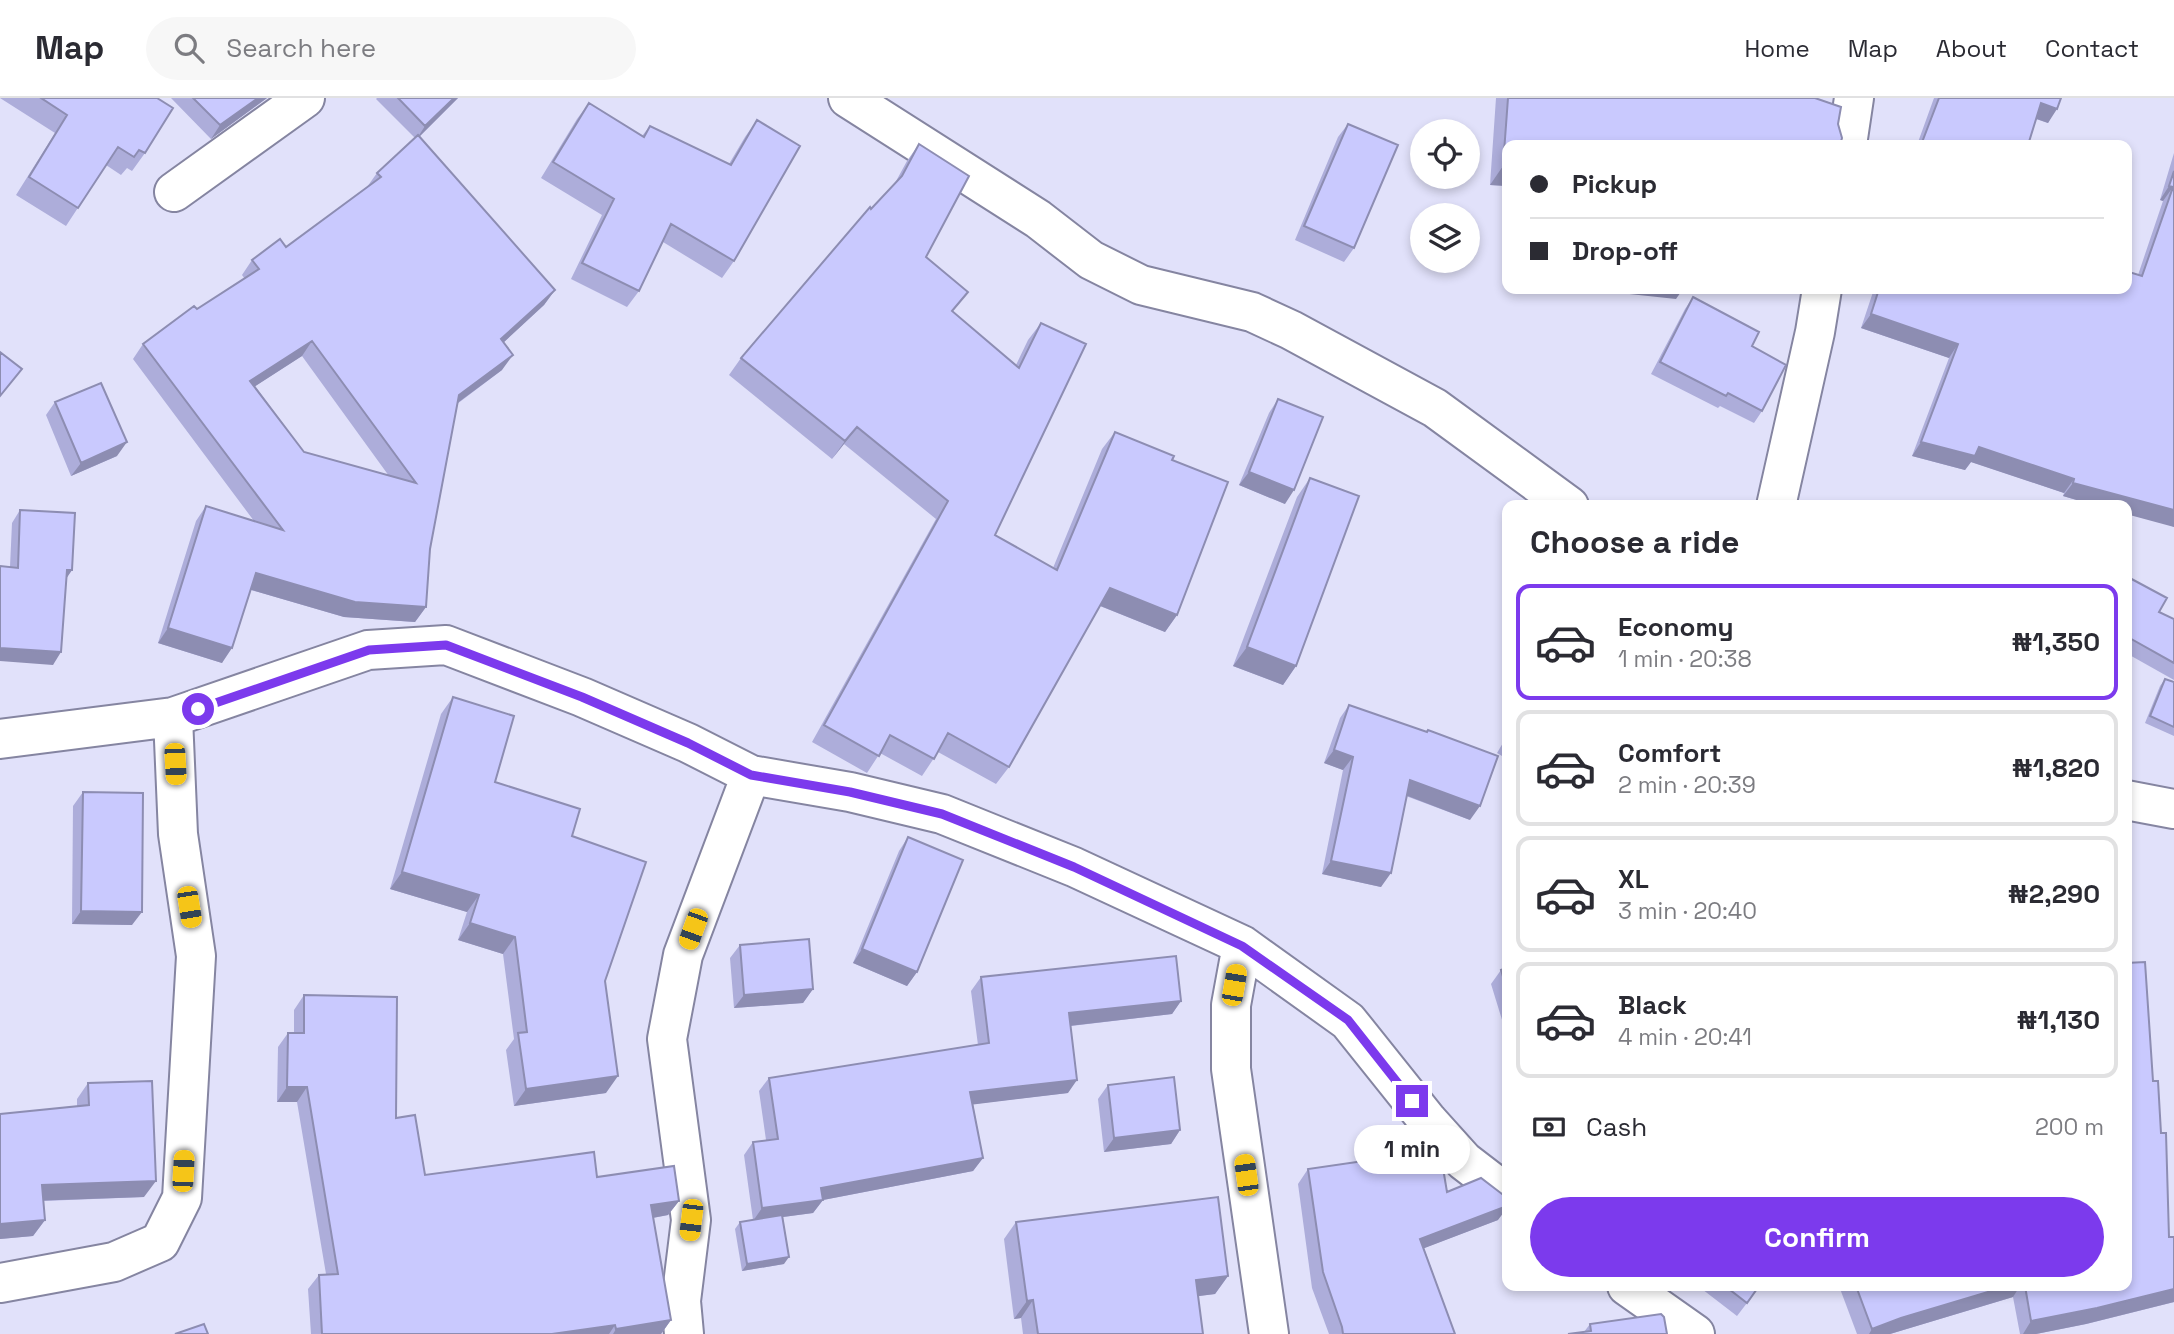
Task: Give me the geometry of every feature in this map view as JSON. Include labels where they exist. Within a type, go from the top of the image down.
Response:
[{"type":"street","points":[[174,192],[305,98]]},
{"type":"street","points":[[848,98],[1038,219],[1091,260],[1141,285],[1252,312],[1291,330],[1435,408],[1561,500]]},
{"type":"street","points":[[1848,140],[1854,98]]},
{"type":"street","points":[[1777,500],[1821,294]]},
{"type":"street","points":[[0,739],[173,717],[369,650],[446,645],[582,697],[688,743],[751,775],[850,792],[942,814],[1074,867],[1242,946],[1348,1020],[1428,1121],[1464,1161],[1502,1190]]},
{"type":"street","points":[[0,1283],[114,1262],[160,1242],[182,1198],[196,956],[178,834],[173,717]]},
{"type":"street","points":[[684,1334],[681,1301],[691,1220],[667,1039],[683,955],[751,775]]},
{"type":"street","points":[[2132,801],[2174,809]]},
{"type":"street","points":[[1242,946],[1231,1005],[1231,1069],[1269,1334]]},
{"type":"street","points":[[1634,1291],[1695,1334]]},
{"type":"building","points":[[41,98],[157,98],[173,108],[145,153],[139,150],[134,157],[118,147],[78,208],[29,177],[67,115]]},
{"type":"building","points":[[193,98],[258,98],[220,125]]},
{"type":"building","points":[[398,98],[454,98],[425,126]]},
{"type":"building","points":[[1508,98],[1815,98],[1841,107],[1838,124],[1841,140],[1505,140]]},
{"type":"building","points":[[1939,98],[2061,98],[2057,109],[2041,103],[2030,140],[1923,140]]},
{"type":"building","points":[[589,103],[644,137],[650,126],[731,165],[757,120],[800,146],[734,261],[671,224],[639,291],[582,263],[614,199],[553,162]]},
{"type":"building","points":[[1348,124],[1398,145],[1354,248],[1304,226]]},
{"type":"building","points":[[418,135],[555,290],[501,339],[513,355],[459,395],[430,549],[426,607],[355,602],[256,573],[232,648],[168,628],[206,506],[283,530],[143,344],[194,306],[197,309],[259,269],[252,260],[280,239],[286,247],[381,177],[377,173]],"holes":[[[312,341],[416,483],[304,452],[250,381]]]},
{"type":"building","points":[[919,144],[969,176],[926,257],[968,292],[952,311],[1019,368],[1041,323],[1086,344],[995,535],[1057,570],[1115,432],[1174,456],[1172,460],[1228,482],[1177,615],[1110,588],[1009,767],[948,733],[934,759],[890,735],[879,756],[824,725],[948,501],[857,427],[845,441],[741,358],[870,207],[871,209],[902,176]]},
{"type":"building","points":[[2174,171],[2174,510],[2073,483],[2074,479],[1979,447],[1975,456],[1921,442],[1958,344],[1871,314],[1877,294],[2132,294],[2132,273],[2142,276],[2173,187],[2169,186]]},
{"type":"building","points":[[1693,297],[1759,332],[1752,346],[1786,365],[1762,411],[1660,362]]},
{"type":"building","points":[[0,352],[22,369],[0,396]]},
{"type":"building","points":[[101,383],[127,442],[81,463],[55,402]]},
{"type":"building","points":[[1278,399],[1323,417],[1294,490],[1249,472]]},
{"type":"building","points":[[1310,478],[1359,496],[1296,666],[1247,647]]},
{"type":"building","points":[[20,510],[75,513],[72,570],[67,570],[61,652],[0,648],[0,566],[18,568]]},
{"type":"building","points":[[2132,579],[2167,598],[2159,612],[2174,619],[2174,663],[2132,639]]},
{"type":"building","points":[[2165,679],[2174,682],[2174,727],[2150,716]]},
{"type":"building","points":[[453,697],[514,716],[495,782],[580,809],[572,836],[646,862],[605,981],[618,1076],[526,1089],[518,1033],[527,1032],[515,937],[470,923],[479,895],[402,872]]},
{"type":"building","points":[[1349,705],[1498,756],[1480,806],[1410,780],[1391,873],[1331,861],[1353,757],[1334,750]]},
{"type":"building","points":[[83,792],[143,793],[142,912],[81,911]]},
{"type":"building","points":[[908,837],[963,860],[917,972],[862,949]]},
{"type":"building","points":[[809,939],[813,989],[744,995],[740,945]]},
{"type":"building","points":[[1176,956],[1181,1001],[1069,1013],[1077,1080],[970,1092],[983,1158],[821,1188],[823,1200],[762,1208],[753,1142],[778,1139],[769,1078],[989,1043],[981,977]]},
{"type":"building","points":[[2145,962],[2153,1081],[2158,1081],[2161,1133],[2166,1133],[2169,1237],[2174,1237],[2174,1289],[2031,1321],[2026,1291],[2132,1291],[2132,963]]},
{"type":"building","points":[[304,995],[397,997],[396,1118],[415,1115],[425,1175],[594,1152],[597,1177],[674,1166],[679,1201],[651,1205],[671,1320],[616,1329],[615,1325],[552,1334],[322,1334],[319,1275],[338,1274],[307,1087],[287,1087],[288,1033],[304,1033]]},
{"type":"building","points":[[1174,1077],[1180,1130],[1114,1138],[1108,1085]]},
{"type":"building","points":[[152,1081],[156,1181],[42,1185],[45,1220],[0,1224],[0,1114],[89,1105],[88,1083]]},
{"type":"building","points":[[1440,1150],[1447,1192],[1481,1178],[1502,1194],[1502,1208],[1420,1239],[1455,1334],[1343,1334],[1323,1272],[1308,1169]]},
{"type":"building","points":[[1218,1197],[1228,1276],[1196,1280],[1203,1334],[1038,1334],[1033,1300],[1027,1301],[1016,1222]]},
{"type":"building","points":[[782,1215],[789,1257],[747,1264],[740,1222]]},
{"type":"building","points":[[1731,1291],[1755,1291],[1747,1303]]},
{"type":"building","points":[[1858,1291],[1991,1291],[1901,1318],[1872,1329]]},
{"type":"building","points":[[1661,1314],[1667,1334],[1568,1334],[1591,1331],[1590,1324]]},
{"type":"building","points":[[204,1324],[208,1334],[175,1334]]},
{"type":"route","points":[[198,709],[369,650],[446,645],[582,697],[688,743],[751,775],[850,792],[942,814],[1074,867],[1242,946],[1348,1020],[1412,1101]]}]
